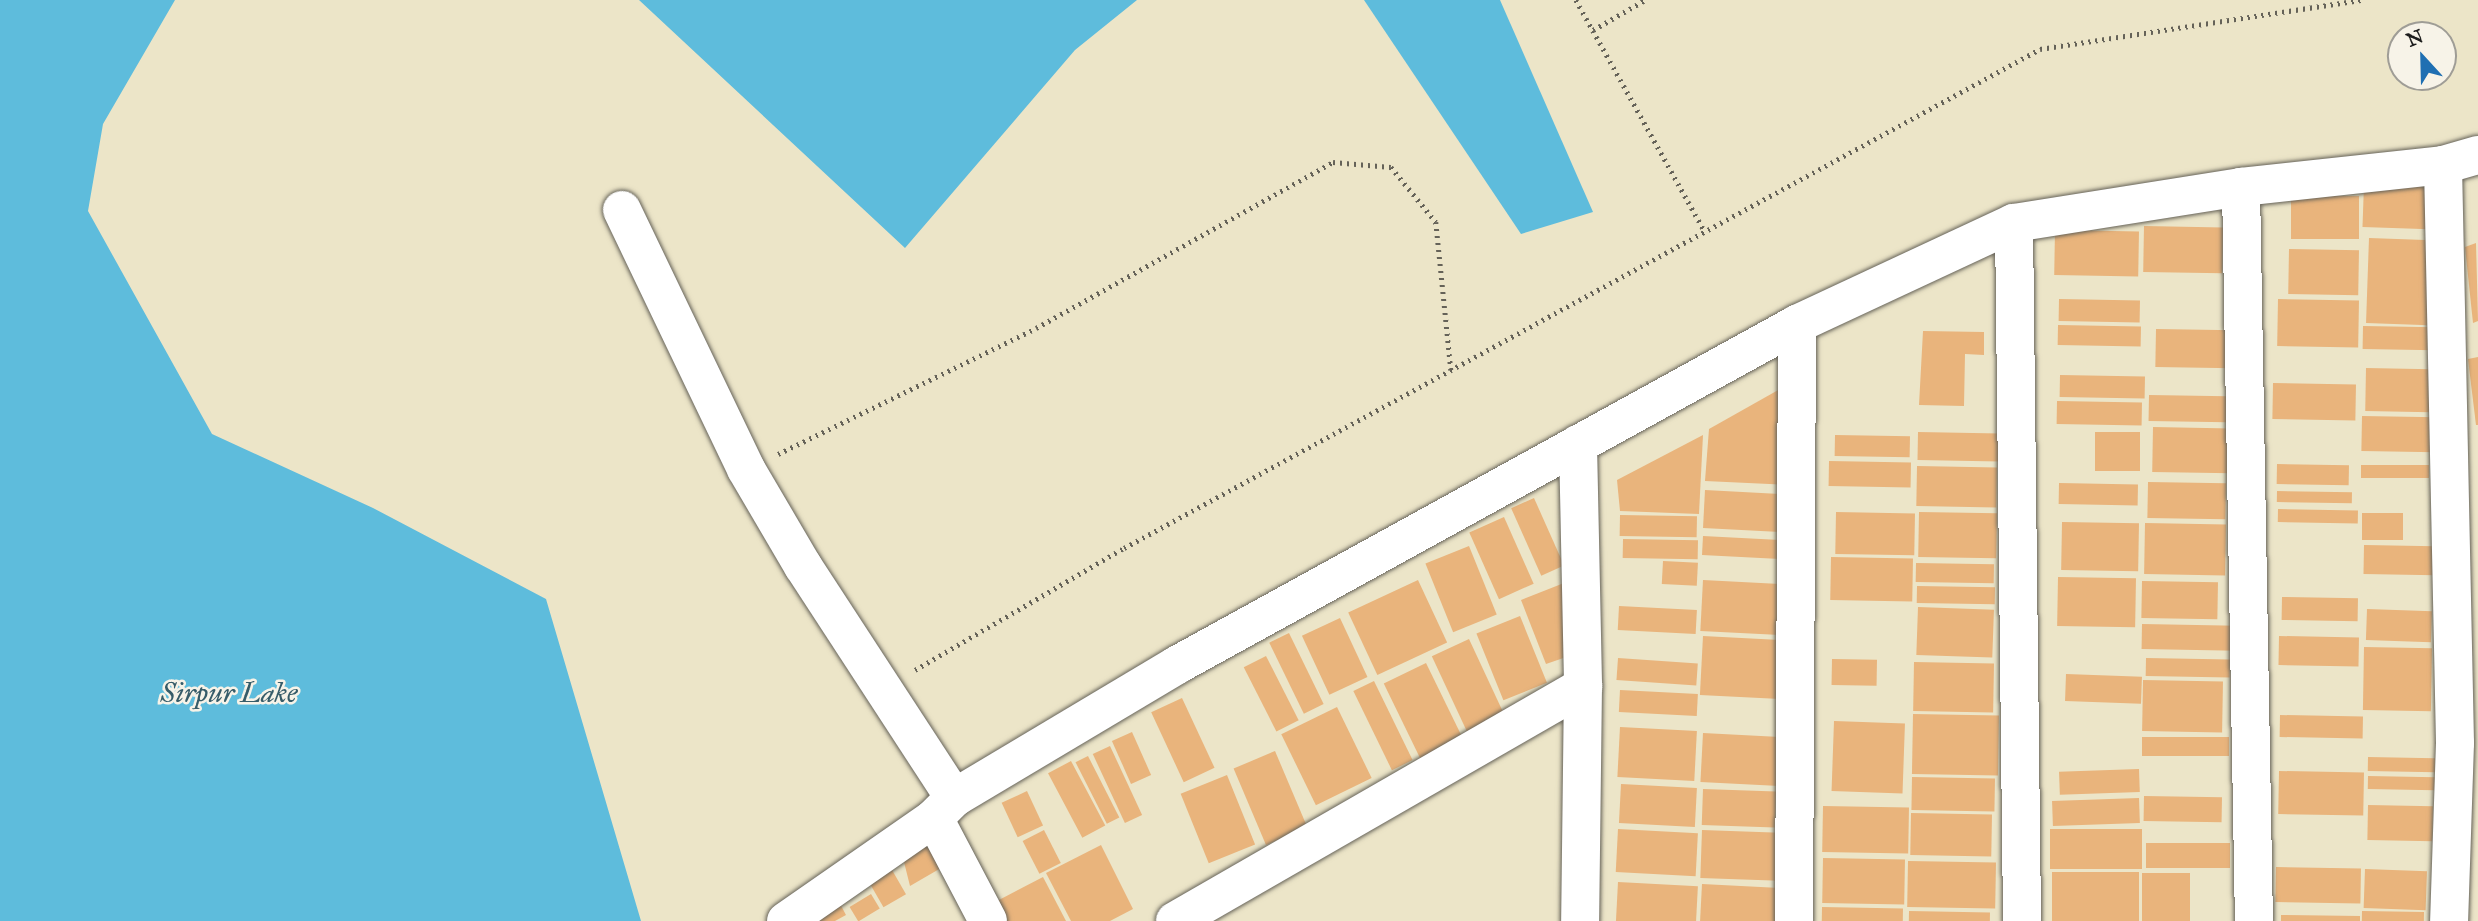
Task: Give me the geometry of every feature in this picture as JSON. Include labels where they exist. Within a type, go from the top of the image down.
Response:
[{"type":"street","points":[[786,921],[944,808],[1177,665],[1797,324],[2014,223],[2241,187],[2460,160],[2467,738],[2449,921]]},
{"type":"street","points":[[2241,187],[2254,921]]},
{"type":"street","points":[[622,210],[746,469],[881,690],[944,808],[988,921]]},
{"type":"street","points":[[2014,223],[2022,921]]},
{"type":"street","points":[[1794,921],[1797,324]]},
{"type":"street","points":[[1578,444],[1583,687],[1580,921]]},
{"type":"street","points":[[1199,915],[1583,687]]},
{"type":"path","points":[[1576,0],[1704,232]]},
{"type":"path","points":[[1593,30],[1645,0]]},
{"type":"path","points":[[881,690],[1124,548],[2040,49],[2362,0]]},
{"type":"path","points":[[746,469],[1036,328],[1333,162],[1391,167],[1436,222],[1451,370]]},
{"type":"water","name":"Sirpur Lake","points":[[0,0],[175,0],[103,124],[88,211],[212,434],[373,508],[546,599],[641,921],[0,921]]},
{"type":"water","points":[[639,0],[1137,0],[1075,50],[905,248]]},
{"type":"water","points":[[1364,0],[1500,0],[1593,212],[1521,234]]},
{"type":"building","points":[[2364,184],[2431,186],[2429,229],[2362,227]]},
{"type":"building","points":[[2291,196],[2359,196],[2359,239],[2291,239]]},
{"type":"building","points":[[2144,226],[2223,227],[2222,273],[2143,272]]},
{"type":"building","points":[[2055,230],[2139,231],[2138,276],[2054,275]]},
{"type":"building","points":[[2369,238],[2432,240],[2429,325],[2366,323]]},
{"type":"building","points":[[2476,243],[2478,321],[2473,323],[2465,247]]},
{"type":"building","points":[[2289,249],[2359,250],[2358,295],[2288,294]]},
{"type":"building","points":[[2059,299],[2140,300],[2140,322],[2059,321]]},
{"type":"building","points":[[2278,299],[2359,300],[2358,347],[2277,346]]},
{"type":"building","points":[[2058,325],[2141,326],[2141,346],[2058,345]]},
{"type":"building","points":[[2363,326],[2435,327],[2435,350],[2363,349]]},
{"type":"building","points":[[2156,329],[2234,330],[2233,368],[2155,367]]},
{"type":"building","points":[[1923,331],[1984,332],[1984,355],[1965,354],[1964,406],[1919,405]]},
{"type":"building","points":[[2478,357],[2478,425],[2476,425],[2468,359]]},
{"type":"building","points":[[2366,368],[2431,369],[2430,412],[2365,411]]},
{"type":"building","points":[[2060,375],[2145,376],[2145,398],[2060,397]]},
{"type":"building","points":[[2273,383],[2356,384],[2355,420],[2272,419]]},
{"type":"building","points":[[1787,385],[1791,485],[1705,481],[1709,429]]},
{"type":"building","points":[[2149,395],[2227,396],[2227,422],[2149,421]]},
{"type":"building","points":[[2057,401],[2142,402],[2142,425],[2057,424]]},
{"type":"building","points":[[2362,416],[2436,417],[2435,452],[2361,451]]},
{"type":"building","points":[[2153,427],[2232,428],[2231,473],[2152,472]]},
{"type":"building","points":[[1918,432],[2000,433],[1999,461],[1918,460]]},
{"type":"building","points":[[2095,432],[2140,432],[2140,471],[2095,471]]},
{"type":"building","points":[[1703,435],[1699,514],[1620,511],[1617,480]]},
{"type":"building","points":[[1835,435],[1910,436],[1910,457],[1835,456]]},
{"type":"building","points":[[1829,461],[1911,462],[1911,487],[1829,486]]},
{"type":"building","points":[[2277,464],[2349,465],[2349,485],[2277,484]]},
{"type":"building","points":[[2361,465],[2429,465],[2429,478],[2361,478]]},
{"type":"building","points":[[1917,466],[1997,467],[1996,507],[1916,506]]},
{"type":"building","points":[[2148,482],[2226,483],[2225,519],[2147,518]]},
{"type":"building","points":[[2059,483],[2138,484],[2138,505],[2059,504]]},
{"type":"building","points":[[1705,490],[1791,495],[1789,532],[1703,528]]},
{"type":"building","points":[[2277,491],[2352,492],[2352,503],[2277,502]]},
{"type":"building","points":[[1534,498],[1564,566],[1541,576],[1511,508]]},
{"type":"building","points":[[2278,509],[2358,510],[2358,523],[2278,522]]},
{"type":"building","points":[[1836,512],[1915,513],[1914,555],[1835,554]]},
{"type":"building","points":[[1919,512],[1997,513],[1996,558],[1918,557]]},
{"type":"building","points":[[2362,513],[2403,513],[2403,540],[2362,540]]},
{"type":"building","points":[[1620,515],[1697,516],[1697,537],[1620,536]]},
{"type":"building","points":[[1504,517],[1534,584],[1499,599],[1469,532]]},
{"type":"building","points":[[2062,522],[2139,523],[2138,571],[2061,570]]},
{"type":"building","points":[[2145,523],[2226,524],[2225,575],[2144,574]]},
{"type":"building","points":[[1703,536],[1791,541],[1790,560],[1702,555]]},
{"type":"building","points":[[1623,539],[1698,540],[1698,559],[1623,558]]},
{"type":"building","points":[[2364,545],[2435,546],[2434,575],[2363,574]]},
{"type":"building","points":[[1469,546],[1497,615],[1453,632],[1425,564]]},
{"type":"building","points":[[1831,557],[1913,558],[1912,601],[1830,600]]},
{"type":"building","points":[[1663,561],[1698,563],[1697,586],[1662,584]]},
{"type":"building","points":[[1916,563],[1994,564],[1994,583],[1916,582]]},
{"type":"building","points":[[2058,577],[2136,578],[2135,627],[2057,626]]},
{"type":"building","points":[[1418,580],[1447,643],[1377,675],[1348,613]]},
{"type":"building","points":[[1703,580],[1788,584],[1785,635],[1700,631]]},
{"type":"building","points":[[2142,581],[2218,582],[2217,619],[2141,618]]},
{"type":"building","points":[[1564,583],[1575,654],[1546,664],[1521,600]]},
{"type":"building","points":[[1917,586],[1995,587],[1995,604],[1917,603]]},
{"type":"building","points":[[2282,597],[2358,598],[2358,621],[2282,620]]},
{"type":"building","points":[[1619,606],[1697,610],[1696,634],[1618,630]]},
{"type":"building","points":[[1918,607],[1994,610],[1992,658],[1916,655]]},
{"type":"building","points":[[2367,609],[2432,611],[2431,642],[2366,640]]},
{"type":"building","points":[[1520,616],[1547,683],[1503,700],[1476,634]]},
{"type":"building","points":[[1340,618],[1367,677],[1329,695],[1302,636]]},
{"type":"building","points":[[2142,624],[2237,626],[2237,651],[2142,649]]},
{"type":"building","points":[[1289,633],[1324,704],[1304,714],[1269,643]]},
{"type":"building","points":[[1703,636],[1787,640],[1784,699],[1700,695]]},
{"type":"building","points":[[2279,636],[2359,637],[2358,666],[2278,665]]},
{"type":"building","points":[[1469,639],[1504,714],[1467,732],[1432,656]]},
{"type":"building","points":[[2364,647],[2432,648],[2431,711],[2363,710]]},
{"type":"building","points":[[1266,656],[1299,720],[1276,732],[1244,667]]},
{"type":"building","points":[[1618,658],[1698,664],[1696,686],[1616,680]]},
{"type":"building","points":[[2146,658],[2230,659],[2230,677],[2146,676]]},
{"type":"building","points":[[1832,659],[1877,660],[1877,686],[1832,685]]},
{"type":"building","points":[[1914,662],[1994,663],[1993,712],[1913,711]]},
{"type":"building","points":[[1426,663],[1462,738],[1420,758],[1384,684]]},
{"type":"building","points":[[2066,674],[2142,677],[2141,704],[2065,701]]},
{"type":"building","points":[[2143,680],[2223,681],[2222,732],[2142,731]]},
{"type":"building","points":[[1374,681],[1413,760],[1392,770],[1353,691]]},
{"type":"building","points":[[1620,690],[1698,694],[1697,716],[1619,712]]},
{"type":"building","points":[[1182,698],[1215,768],[1184,782],[1151,712]]},
{"type":"building","points":[[1337,707],[1372,778],[1316,805],[1281,734]]},
{"type":"building","points":[[1913,714],[1999,716],[1998,775],[1912,774]]},
{"type":"building","points":[[2280,715],[2363,716],[2363,738],[2280,737]]},
{"type":"building","points":[[1834,721],[1905,723],[1903,793],[1832,791]]},
{"type":"building","points":[[1620,727],[1697,731],[1694,781],[1617,777]]},
{"type":"building","points":[[1132,732],[1151,775],[1131,784],[1112,741]]},
{"type":"building","points":[[1703,733],[1782,737],[1779,786],[1700,782]]},
{"type":"building","points":[[2142,737],[2229,737],[2229,756],[2142,756]]},
{"type":"building","points":[[1110,746],[1142,815],[1125,823],[1093,754]]},
{"type":"building","points":[[1275,751],[1307,827],[1266,845],[1234,769]]},
{"type":"building","points":[[1088,756],[1119,817],[1107,824],[1076,762]]},
{"type":"building","points":[[2368,757],[2435,758],[2435,772],[2368,771]]},
{"type":"building","points":[[1071,761],[1105,825],[1082,838],[1048,773]]},
{"type":"building","points":[[2139,769],[2140,792],[2060,795],[2059,772]]},
{"type":"building","points":[[2279,771],[2364,772],[2363,815],[2278,814]]},
{"type":"building","points":[[1227,775],[1255,845],[1209,863],[1181,794]]},
{"type":"building","points":[[2368,776],[2435,777],[2435,790],[2368,789]]},
{"type":"building","points":[[1912,777],[1995,778],[1994,811],[1911,810]]},
{"type":"building","points":[[1621,784],[1697,788],[1695,827],[1619,823]]},
{"type":"building","points":[[1703,789],[1776,792],[1775,828],[1702,825]]},
{"type":"building","points":[[1027,791],[1043,825],[1018,837],[1002,803]]},
{"type":"building","points":[[2144,796],[2222,797],[2222,822],[2144,821]]},
{"type":"building","points":[[2139,798],[2140,823],[2053,826],[2052,801]]},
{"type":"building","points":[[2368,805],[2433,806],[2432,841],[2367,840]]},
{"type":"building","points":[[1823,806],[1909,808],[1908,853],[1822,852]]},
{"type":"building","points":[[1911,813],[1992,814],[1991,856],[1910,855]]},
{"type":"building","points":[[1618,829],[1698,833],[1696,876],[1616,872]]},
{"type":"building","points":[[2050,829],[2142,829],[2142,869],[2050,869]]},
{"type":"building","points":[[1044,830],[1061,863],[1039,874],[1023,841]]},
{"type":"building","points":[[1702,830],[1781,833],[1779,881],[1700,878]]},
{"type":"building","points":[[924,839],[941,868],[910,886],[904,862]]},
{"type":"building","points":[[2146,843],[2230,843],[2230,868],[2146,868]]},
{"type":"building","points":[[1101,845],[1133,909],[1110,921],[1071,921],[1046,873]]},
{"type":"building","points":[[1823,858],[1905,859],[1904,904],[1822,903]]},
{"type":"building","points":[[1908,861],[1996,863],[1995,909],[1907,907]]},
{"type":"building","points":[[888,863],[906,894],[883,907],[865,876]]},
{"type":"building","points":[[2276,867],[2361,868],[2360,903],[2275,902]]},
{"type":"building","points":[[2365,869],[2427,871],[2426,910],[2364,908]]},
{"type":"building","points":[[2052,872],[2139,872],[2139,921],[2052,921]]},
{"type":"building","points":[[2142,873],[2190,873],[2190,921],[2142,921]]},
{"type":"building","points":[[1043,877],[1066,921],[1007,921],[997,901]]},
{"type":"building","points":[[1618,882],[1698,886],[1696,921],[1616,921]]},
{"type":"building","points":[[1702,884],[1782,888],[1780,921],[1700,921]]},
{"type":"building","points":[[871,894],[880,909],[858,921],[850,907]]},
{"type":"building","points":[[838,900],[846,915],[835,921],[801,921]]},
{"type":"building","points":[[1822,907],[1903,908],[1903,921],[1822,921]]},
{"type":"building","points":[[1909,911],[1990,912],[1990,921],[1909,921]]},
{"type":"building","points":[[2362,911],[2424,912],[2424,921],[2362,921]]},
{"type":"building","points":[[2281,915],[2360,916],[2360,921],[2281,921]]}]
